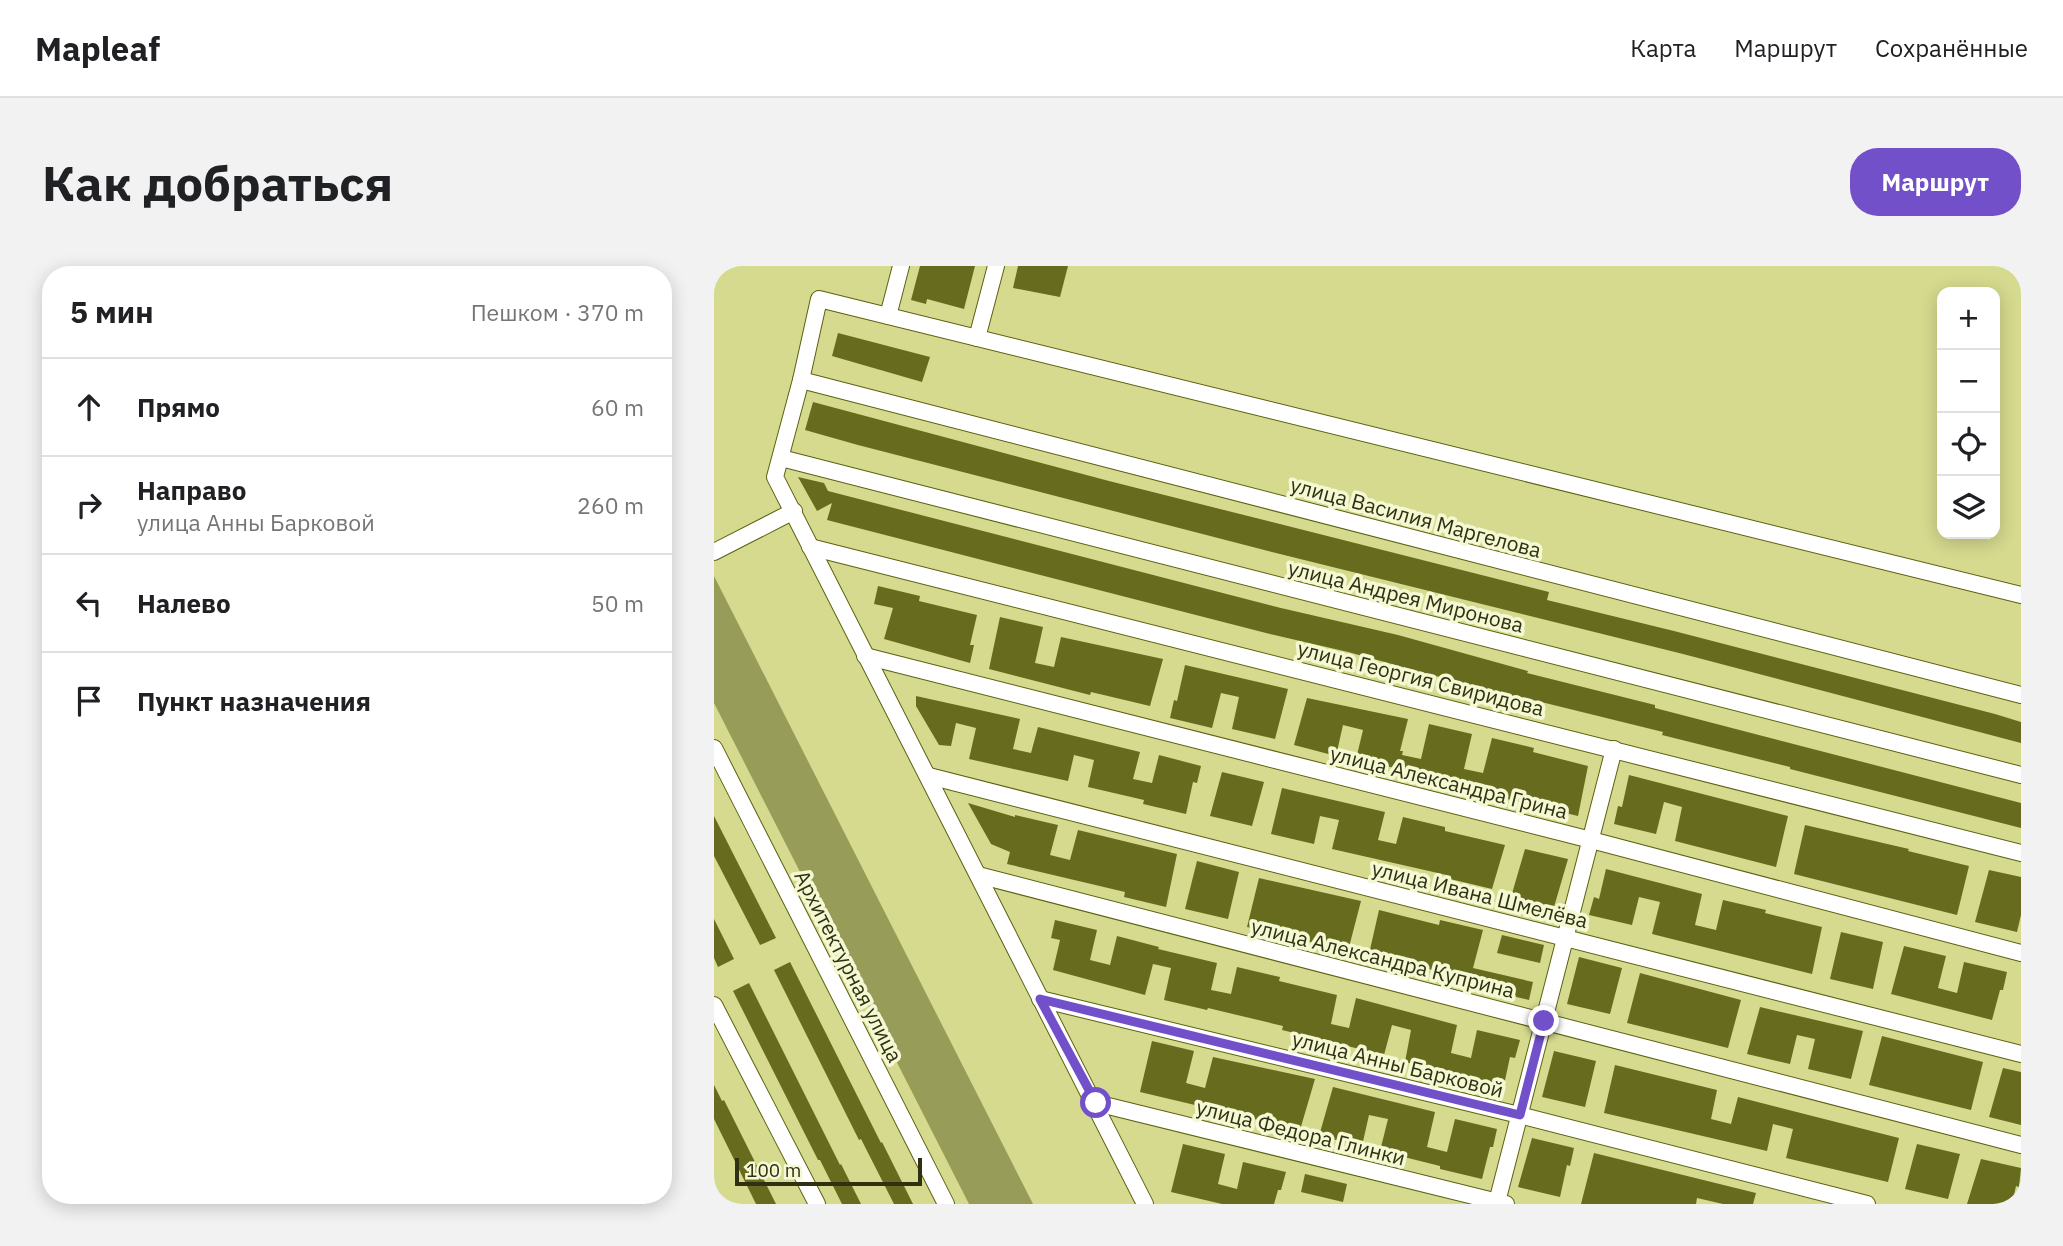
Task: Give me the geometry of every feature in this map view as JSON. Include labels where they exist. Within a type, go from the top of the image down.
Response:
[{"type":"street","points":[[888,316],[901,266]]},
{"type":"street","points":[[977,338],[996,266]]},
{"type":"street","points":[[1145,1204],[1096,1103],[1040,999],[775,477],[820,299],[2021,595]]},
{"type":"street","name":"улица Василия Маргелова","points":[[801,380],[2021,695]]},
{"type":"street","name":"улица Андрея Миронова","points":[[781,458],[2021,775]]},
{"type":"street","points":[[714,552],[794,511]]},
{"type":"street","name":"улица Георгия Свиридова","points":[[810,547],[2021,853]]},
{"type":"street","name":"улица Александра Грина","points":[[865,656],[1591,840],[2021,953]]},
{"type":"street","name":"Архитектурная улица","points":[[714,748],[946,1204]]},
{"type":"street","points":[[1501,1203],[1520,1115],[1614,748]]},
{"type":"street","name":"улица Ивана Шмелёва","points":[[929,776],[2021,1054]]},
{"type":"street","name":"улица Александра Куприна","points":[[978,875],[2021,1145]]},
{"type":"street","name":"улица Анны Барковой","points":[[1040,999],[1520,1115],[1867,1204]]},
{"type":"street","points":[[714,1005],[817,1204]]},
{"type":"street","name":"улица Федора Глинки","points":[[1096,1103],[1501,1203]]},
{"type":"path","points":[[984,1204],[978,1192],[985,1178],[999,1176],[1016,1204]]},
{"type":"green space","points":[[714,576],[1033,1204],[969,1204],[714,703]]},
{"type":"building","points":[[920,266],[975,266],[964,309],[927,299],[926,304],[911,300]]},
{"type":"building","points":[[1018,266],[1068,266],[1060,297],[1013,288]]},
{"type":"building","points":[[838,333],[930,357],[922,382],[832,356]]},
{"type":"building","points":[[813,402],[1109,481],[1549,592],[1547,600],[1995,714],[2021,722],[2021,743],[1683,654],[858,445],[805,430]]},
{"type":"building","points":[[798,477],[824,483],[828,491],[1281,608],[1398,635],[1528,671],[1527,673],[1655,705],[1655,708],[2021,803],[2021,828],[1662,735],[1663,732],[1521,697],[1520,699],[1348,652],[827,520],[832,503],[817,511]]},
{"type":"building","points":[[878,586],[920,596],[919,601],[977,615],[970,645],[974,645],[970,663],[884,639],[893,608],[874,604]]},
{"type":"building","points":[[1000,617],[1043,627],[1035,663],[1054,667],[1061,637],[1163,659],[1150,706],[1091,692],[1090,695],[989,669]]},
{"type":"building","points":[[1185,665],[1288,689],[1275,739],[1232,729],[1239,697],[1221,693],[1212,728],[1170,718],[1174,700],[1177,701]]},
{"type":"building","points":[[916,696],[1020,719],[1013,749],[1031,753],[1038,727],[1140,752],[1133,779],[1152,783],[1159,755],[1201,766],[1197,783],[1193,782],[1186,814],[1143,804],[1144,800],[1088,787],[1094,760],[1074,755],[1068,781],[969,759],[976,728],[956,723],[951,746],[939,745],[916,706]]},
{"type":"building","points":[[1307,698],[1408,719],[1400,751],[1403,751],[1402,755],[1421,759],[1429,724],[1472,734],[1464,769],[1483,773],[1492,738],[1534,748],[1533,752],[1588,766],[1578,816],[1415,777],[1416,773],[1356,759],[1363,730],[1343,725],[1336,756],[1294,745]]},
{"type":"building","points":[[1222,772],[1264,782],[1252,826],[1210,816]]},
{"type":"building","points":[[1629,775],[1788,816],[1776,867],[1675,841],[1682,807],[1664,802],[1656,834],[1614,824],[1618,806],[1622,807]]},
{"type":"building","points":[[1282,788],[1385,812],[1378,840],[1396,844],[1403,817],[1445,827],[1445,831],[1505,845],[1492,889],[1450,879],[1451,876],[1332,849],[1339,820],[1320,816],[1314,844],[1271,834]]},
{"type":"building","points":[[968,803],[1015,817],[1058,825],[1050,855],[1070,860],[1078,830],[1177,854],[1166,907],[1124,897],[1125,892],[1007,864],[1010,852],[991,844]]},
{"type":"building","points":[[714,816],[776,938],[760,945],[714,856]]},
{"type":"building","points":[[1805,825],[1969,866],[1957,915],[1794,874]]},
{"type":"building","points":[[1525,849],[1568,859],[1554,907],[1511,897]]},
{"type":"building","points":[[1197,861],[1239,872],[1228,919],[1185,909]]},
{"type":"building","points":[[1606,869],[1702,894],[1695,925],[1716,930],[1723,900],[1822,927],[1812,974],[1652,934],[1660,902],[1639,897],[1632,925],[1589,915],[1594,897],[1599,899]]},
{"type":"building","points":[[1989,870],[2021,877],[2021,915],[2017,932],[1975,922]]},
{"type":"building","points":[[1259,878],[1361,901],[1348,951],[1247,927]]},
{"type":"building","points":[[1379,910],[1439,925],[1440,920],[1483,930],[1473,968],[1533,982],[1529,1000],[1486,990],[1488,984],[1369,954]]},
{"type":"building","points":[[714,919],[734,959],[718,967],[714,958]]},
{"type":"building","points":[[1055,920],[1097,930],[1090,960],[1110,965],[1117,936],[1217,963],[1211,990],[1231,994],[1237,967],[1280,977],[1279,981],[1337,995],[1331,1024],[1349,1028],[1356,998],[1457,1025],[1451,1053],[1471,1058],[1477,1030],[1520,1040],[1515,1058],[1510,1057],[1504,1085],[1405,1062],[1411,1030],[1392,1025],[1384,1055],[1282,1030],[1283,1026],[1164,1000],[1171,968],[1153,964],[1145,995],[1053,970],[1060,940],[1051,938]]},
{"type":"building","points":[[1841,932],[1883,942],[1873,989],[1830,979]]},
{"type":"building","points":[[1502,935],[1544,945],[1540,963],[1497,953]]},
{"type":"building","points":[[1904,946],[1946,956],[1938,988],[1957,993],[1964,962],[2007,972],[1992,1020],[1891,994]]},
{"type":"building","points":[[1579,957],[1622,968],[1610,1014],[1567,1004]]},
{"type":"building","points":[[790,962],[913,1204],[894,1204],[861,1139],[859,1140],[774,970]]},
{"type":"building","points":[[1640,973],[1741,1000],[1728,1048],[1627,1023]]},
{"type":"building","points":[[749,983],[861,1204],[842,1204],[818,1160],[733,991]]},
{"type":"building","points":[[1760,1007],[1863,1031],[1851,1079],[1808,1069],[1815,1039],[1797,1035],[1790,1064],[1747,1054]]},
{"type":"building","points":[[1882,1036],[1983,1062],[1971,1110],[1869,1085]]},
{"type":"building","points":[[1152,1041],[1194,1051],[1186,1083],[1205,1088],[1213,1057],[1315,1079],[1300,1130],[1140,1092]]},
{"type":"building","points":[[1554,1051],[1596,1061],[1585,1107],[1542,1097]]},
{"type":"building","points":[[1615,1065],[1717,1090],[1711,1119],[1731,1124],[1738,1097],[1899,1138],[1888,1182],[1786,1158],[1793,1129],[1773,1124],[1767,1151],[1604,1113]]},
{"type":"building","points":[[2003,1068],[2021,1072],[2021,1125],[1989,1117]]},
{"type":"building","points":[[714,1085],[776,1204],[756,1204],[714,1119]]},
{"type":"building","points":[[1333,1087],[1435,1112],[1427,1147],[1447,1152],[1455,1119],[1497,1129],[1482,1179],[1380,1151],[1388,1119],[1369,1115],[1362,1146],[1319,1136]]},
{"type":"building","points":[[1532,1138],[1574,1148],[1560,1197],[1518,1187]]},
{"type":"building","points":[[1183,1144],[1225,1154],[1218,1184],[1237,1189],[1243,1162],[1286,1172],[1274,1204],[1222,1204],[1171,1192]]},
{"type":"building","points":[[1917,1144],[1960,1154],[1948,1199],[1905,1189]]},
{"type":"building","points":[[1594,1153],[1756,1193],[1753,1204],[1723,1204],[1697,1198],[1696,1204],[1581,1204]]},
{"type":"building","points":[[1981,1159],[2021,1168],[2019,1187],[2016,1186],[2012,1204],[1967,1204]]},
{"type":"building","points":[[1305,1174],[1347,1184],[1343,1202],[1301,1192]]},
{"type":"route","points":[[1096,1103],[1040,999],[1520,1115],[1544,1021]]}]
